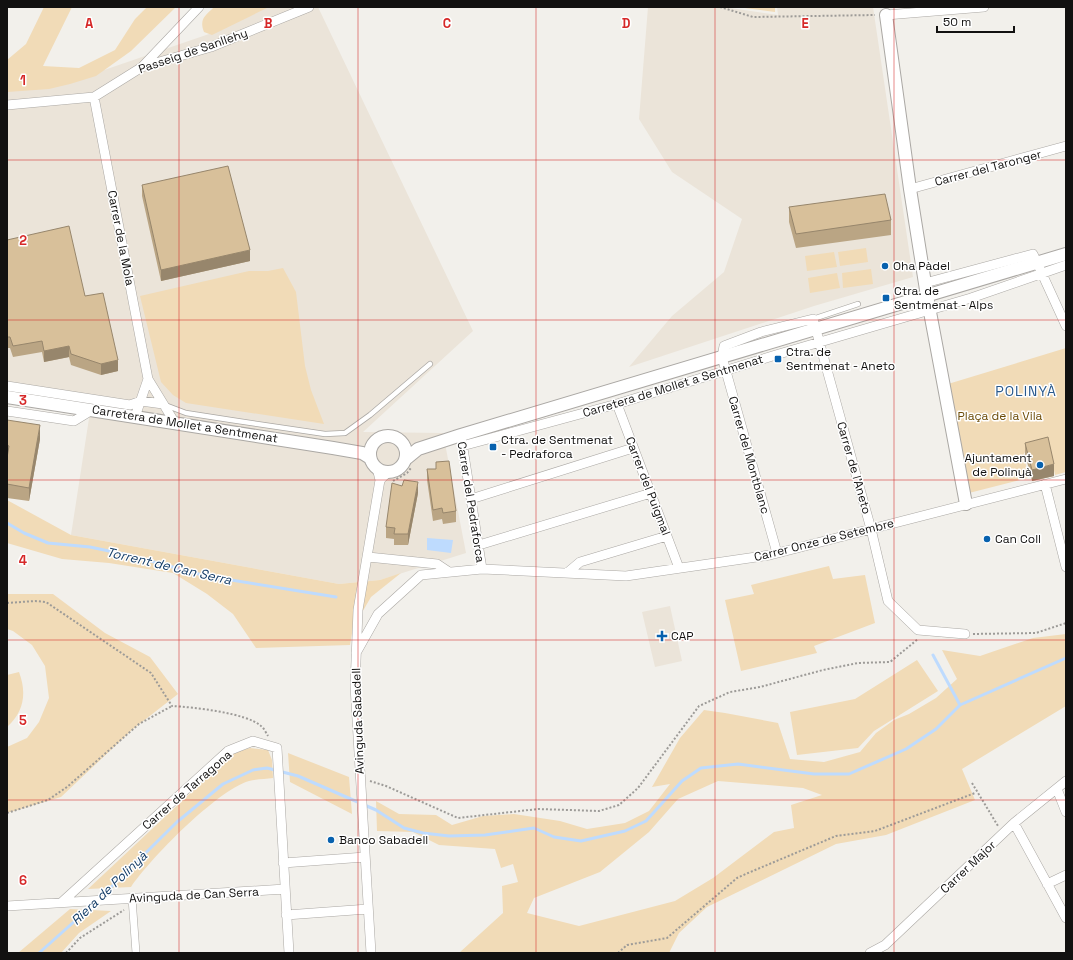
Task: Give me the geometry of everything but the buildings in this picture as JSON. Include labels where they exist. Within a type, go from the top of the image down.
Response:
[{"type":"street","points":[[142,67],[199,7]]},
{"type":"street","name":"Passeig de Sanllehy","points":[[7,106],[94,97],[142,67],[211,48],[310,7]]},
{"type":"street","points":[[966,504],[929,310],[910,189],[886,16],[936,9],[984,7]]},
{"type":"street","name":"Carrer de la Mola","points":[[94,97],[148,380],[175,423]]},
{"type":"street","name":"Carrer del Taronger","points":[[910,189],[1066,146]]},
{"type":"street","name":"Carretera de Mollet a Sentmenat","points":[[461,441],[722,357],[814,324],[927,296],[1066,254]]},
{"type":"street","points":[[1037,264],[1066,326]]},
{"type":"street","name":"Carretera de Mollet a Sentmenat","points":[[7,397],[175,423],[375,463],[396,471],[403,465],[406,458],[418,449],[461,441],[617,404],[819,342],[971,298],[1037,264]]},
{"type":"street","name":"Carretera de Mollet a Sentmenat","points":[[925,283],[1037,264],[1066,265]]},
{"type":"street","name":"Carrer de l'Aneto","points":[[814,324],[871,529],[888,601],[918,630],[965,634]]},
{"type":"street","name":"Carrer del Montblanc","points":[[722,357],[777,553]]},
{"type":"street","name":"Carrer de la Mola","points":[[135,417],[148,380]]},
{"type":"street","points":[[7,386],[130,406],[141,401],[163,404]]},
{"type":"street","name":"Carrer del Puigmal","points":[[617,404],[679,568]]},
{"type":"street","points":[[7,411],[74,421],[92,410]]},
{"type":"street","points":[[356,653],[358,610],[368,557],[375,463],[375,440],[387,436],[399,438],[405,444],[418,449]]},
{"type":"street","name":"Carrer del Pedraforca","points":[[461,441],[482,569]]},
{"type":"street","points":[[405,444],[406,458]]},
{"type":"street","points":[[471,498],[633,448]]},
{"type":"street","name":"Carrer Onze de Setembre","points":[[482,569],[626,576],[777,553],[1066,479]]},
{"type":"street","points":[[1045,484],[1066,567]]},
{"type":"street","points":[[478,546],[650,493]]},
{"type":"street","points":[[567,573],[580,562],[667,536]]},
{"type":"street","points":[[368,557],[437,564],[449,572]]},
{"type":"street","name":"Avinguda Sabadell","points":[[371,953],[355,710],[356,653],[378,614],[420,575],[482,569]]},
{"type":"street","name":"Carrer de Tarragona","points":[[62,902],[228,751],[253,741],[276,748]]},
{"type":"street","points":[[276,748],[289,953]]},
{"type":"street","name":"Carrer Major","points":[[870,953],[885,945],[1014,823],[1066,781]]},
{"type":"street","points":[[1056,789],[1066,812]]},
{"type":"street","points":[[1014,823],[1066,918]]},
{"type":"street","points":[[283,863],[365,857]]},
{"type":"street","points":[[1047,884],[1066,875]]},
{"type":"street","name":"Avinguda de Can Serra","points":[[7,906],[285,889]]},
{"type":"street","points":[[132,898],[136,953]]},
{"type":"street","points":[[286,915],[368,909]]},
{"type":"lane","points":[[814,324],[858,304]]},
{"type":"lane","points":[[163,404],[186,413],[325,434],[345,433],[370,415],[430,364]]},
{"type":"path","points":[[720,7],[753,17],[841,14],[886,16]]},
{"type":"path","points":[[7,603],[40,601],[46,602],[61,611],[151,673],[172,706]]},
{"type":"path","points":[[965,634],[1036,633],[1066,623]]},
{"type":"path","points":[[367,780],[386,786],[458,818],[538,809],[599,811],[619,805],[638,788],[699,706],[730,692],[760,687],[823,670],[858,663],[890,662],[919,639]]},
{"type":"path","points":[[7,813],[48,800],[67,787],[139,724],[172,706],[217,711],[254,722],[260,725],[276,748]]},
{"type":"path","points":[[972,783],[1003,834]]},
{"type":"path","points":[[618,953],[627,946],[667,938],[737,878],[748,873],[836,836],[875,831],[975,793]]},
{"type":"path","points":[[66,953],[80,938],[124,910]]},
{"type":"shaded area","points":[[265,7],[318,7],[473,331],[363,432],[443,433],[466,553],[380,580],[339,584],[71,535],[90,412],[7,399],[7,86],[78,79],[209,34]]},
{"type":"shaded area","points":[[648,7],[724,7],[778,15],[777,7],[873,7],[913,277],[814,306],[629,367],[672,316],[724,272],[742,219],[672,172],[639,119]]},
{"type":"shaded area","name":"CAP","points":[[670,606],[682,661],[655,667],[642,612]]},
{"type":"green space","points":[[44,7],[72,7],[43,66],[79,68],[115,50],[135,19],[147,7],[176,7],[131,51],[96,76],[49,89],[7,92],[7,60],[26,44]]},
{"type":"green space","points":[[214,7],[269,7],[212,35],[204,32],[202,24],[204,18]]},
{"type":"green space","points":[[742,7],[775,7],[775,12],[745,8]]},
{"type":"green space","points":[[866,248],[868,262],[840,266],[838,252]]},
{"type":"green space","points":[[834,252],[837,267],[807,271],[805,256]]},
{"type":"green space","points":[[283,268],[296,292],[305,366],[311,390],[324,424],[186,403],[173,395],[161,382],[140,296],[249,271],[268,271]]},
{"type":"green space","points":[[871,269],[873,284],[843,288],[842,273]]},
{"type":"green space","points":[[837,273],[840,288],[810,293],[808,278]]},
{"type":"green space","name":"Plaça de la Vila","points":[[1066,348],[1066,472],[1055,475],[1049,447],[1024,453],[1028,478],[969,493],[948,384]]},
{"type":"green space","points":[[7,500],[71,535],[339,584],[380,580],[401,573],[371,597],[353,628],[350,645],[256,648],[233,614],[207,594],[173,573],[109,563],[62,559],[7,543]]},
{"type":"green space","points":[[829,566],[833,579],[865,575],[875,623],[814,646],[817,653],[741,671],[725,600],[754,594],[751,585]]},
{"type":"green space","points":[[7,594],[53,594],[105,633],[150,657],[178,694],[133,729],[61,797],[7,813],[7,747],[27,738],[39,722],[49,698],[45,666],[32,645],[13,631],[7,629]]},
{"type":"green space","points":[[1066,634],[1066,706],[962,769],[975,800],[886,835],[836,844],[707,907],[679,933],[669,953],[459,953],[503,913],[502,886],[518,882],[513,864],[501,868],[495,849],[439,845],[413,832],[377,831],[376,801],[399,814],[436,815],[452,825],[483,816],[514,814],[560,821],[587,829],[625,823],[649,811],[670,784],[652,787],[680,738],[704,710],[778,723],[790,759],[824,762],[860,752],[876,733],[894,720],[909,714],[936,698],[957,679],[942,650],[980,656],[1033,638]],"holes":[[[718,781],[803,788],[822,795],[791,805],[794,828],[774,832],[713,878],[675,901],[579,926],[527,913],[534,898],[600,872],[649,832],[678,799]]]},
{"type":"green space","points":[[917,660],[938,691],[874,731],[858,748],[797,755],[790,712],[855,699]]},
{"type":"green space","points":[[19,672],[23,687],[22,702],[17,715],[7,727],[7,675]]},
{"type":"green space","points":[[250,748],[268,750],[272,760],[273,778],[249,781],[235,787],[219,798],[185,827],[168,844],[131,887],[88,889],[233,753]]},
{"type":"green space","points":[[288,753],[349,777],[352,814],[290,782]]},
{"type":"green space","points":[[70,909],[111,911],[79,933],[61,953],[18,953]]},
{"type":"water","points":[[427,538],[453,540],[451,553],[427,550]]},
{"type":"waterway","name":"Torrent de Can Serra","points":[[7,523],[24,533],[48,543],[90,547],[128,555],[206,576],[336,597]]},
{"type":"waterway","points":[[933,655],[960,705]]},
{"type":"waterway","points":[[100,898],[177,822],[223,784],[253,770],[267,768],[298,776],[376,810],[404,828],[423,833],[449,836],[485,835],[534,828],[554,837],[581,841],[625,831],[646,821],[682,781],[701,768],[738,764],[814,774],[849,774],[906,749],[936,729],[960,705],[1066,658]]},
{"type":"waterway","name":"Riera de Polinyà","points":[[39,953],[95,903]]},
{"type":"place","name":"Oha Pàdel","points":[[885,266]]},
{"type":"place","name":"Ctra. de Sentmenat - Alps","points":[[886,298]]},
{"type":"place","name":"Ctra. de Sentmenat - Aneto","points":[[778,359]]},
{"type":"place","name":"Ctra. de Sentmenat - Pedraforca","points":[[493,447]]},
{"type":"place","name":"Ajuntament de Polinyà","points":[[1040,465]]},
{"type":"place","name":"Can Coll","points":[[987,539]]},
{"type":"place","name":"CAP","points":[[662,636]]},
{"type":"place","name":"Banco Sabadell","points":[[331,840]]},
{"type":"district","name":"POLINYÀ","points":[[1026,391]]}]
